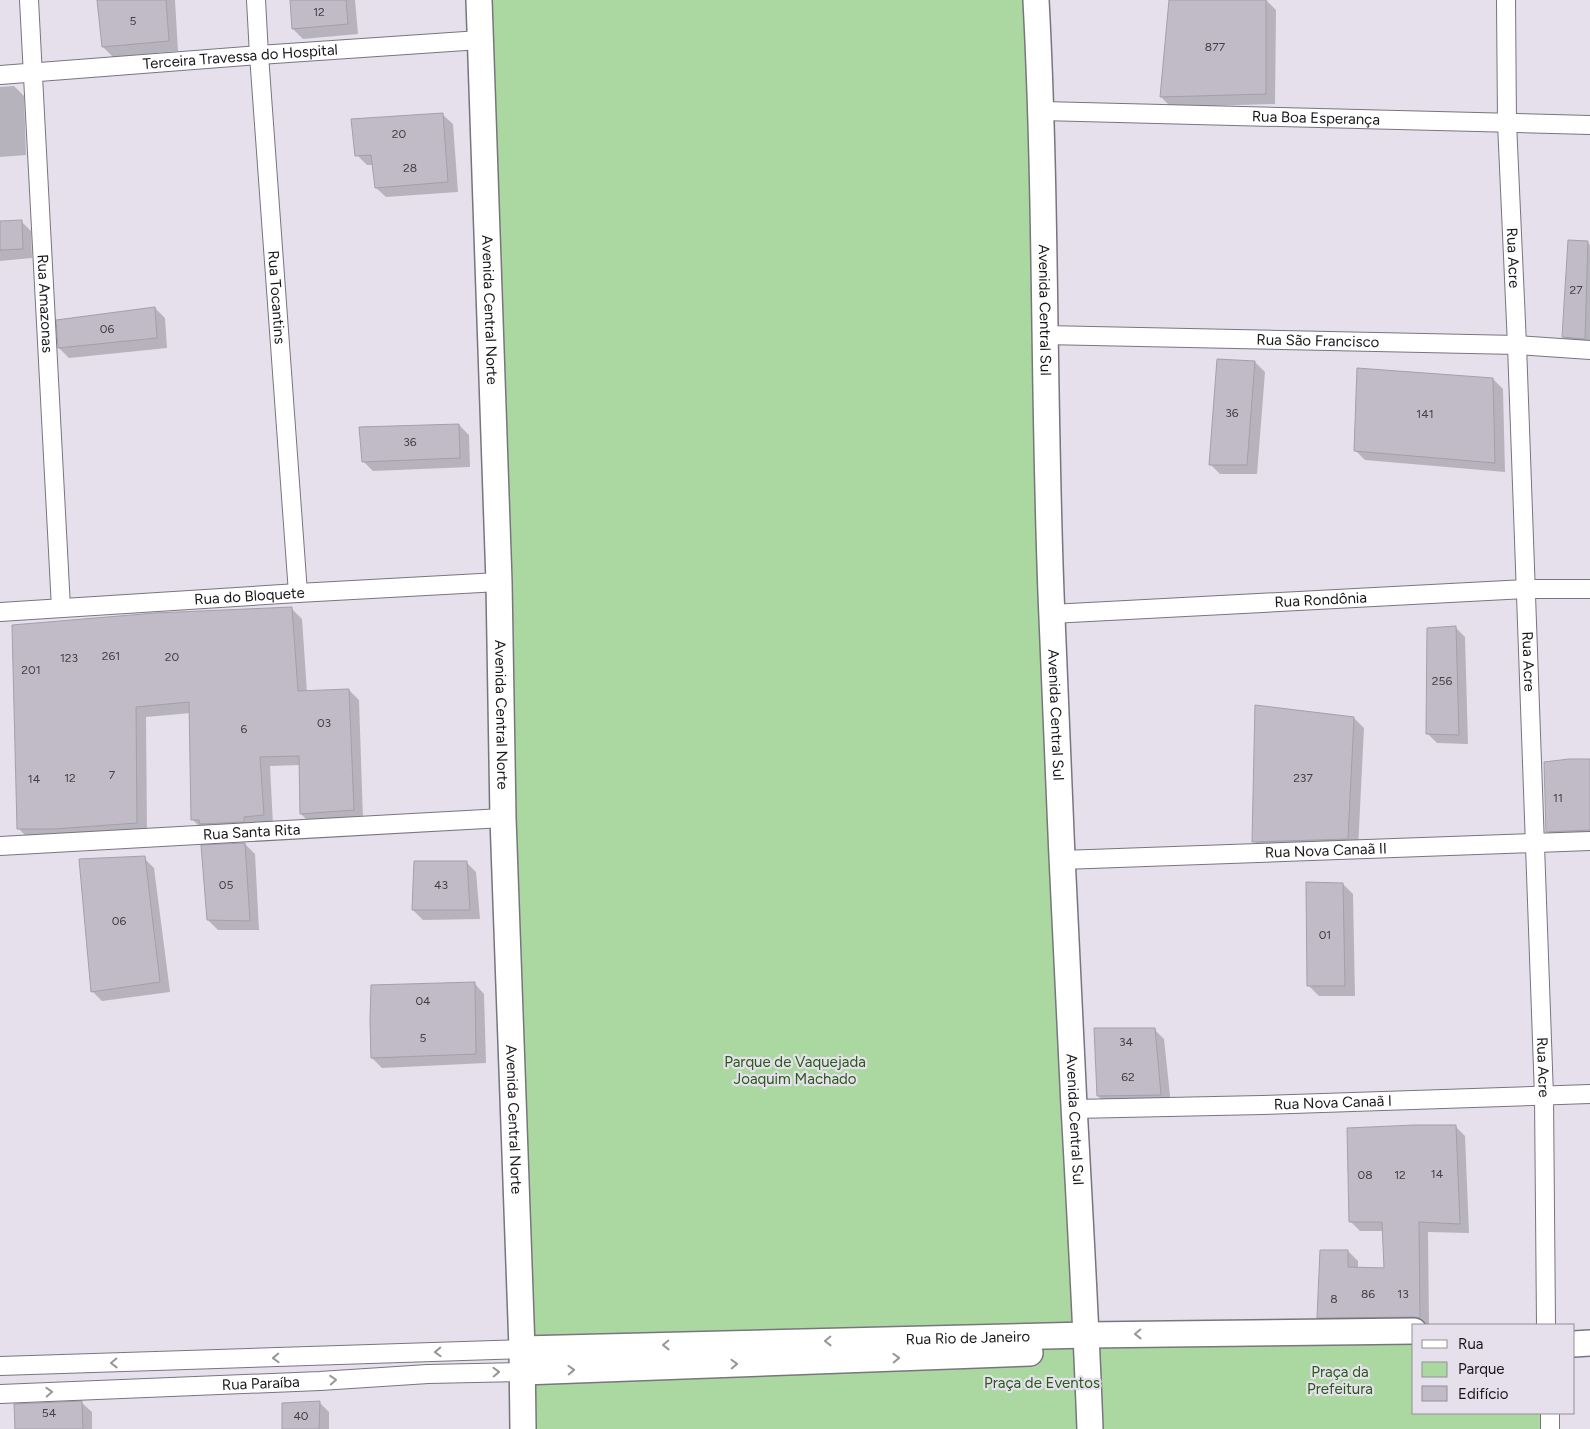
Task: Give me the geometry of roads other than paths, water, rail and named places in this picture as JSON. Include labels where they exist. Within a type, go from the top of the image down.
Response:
[{"type":"street","name":"Rua Amazonas","points":[[29,0],[61,608]]},
{"type":"street","name":"Rua Tocantins","points":[[256,0],[298,593]]},
{"type":"street","name":"Avenida Central Norte","points":[[479,0],[499,582],[503,818],[523,1429]]},
{"type":"street","name":"Avenida Central Sul","points":[[1036,0],[1042,111],[1044,334],[1051,614],[1090,1429]]},
{"type":"street","name":"Rua Acre","points":[[1506,0],[1507,123],[1517,345],[1544,1096],[1546,1324]]},
{"type":"street","name":"Terceira Travessa do Hospital","points":[[0,75],[480,40]]},
{"type":"street","name":"Rua Boa Esperança","points":[[1042,111],[1590,125]]},
{"type":"street","name":"Rua São Francisco","points":[[1044,334],[1517,345],[1590,350]]},
{"type":"street","name":"Rua do Bloquete","points":[[0,612],[499,582]]},
{"type":"street","name":"Rua Rondônia","points":[[1051,614],[1526,589],[1590,589]]},
{"type":"street","name":"Rua Santa Rita","points":[[0,846],[503,818]]},
{"type":"street","name":"Rua Nova Canaã II","points":[[1062,860],[1590,841]]},
{"type":"street","name":"Rua Nova Canaã I","points":[[1074,1109],[1272,1105],[1590,1094]]},
{"type":"street","points":[[1575,1330],[1590,1329]]},
{"type":"street","name":"Rua Rio de Janeiro","points":[[522,1360],[1412,1332]]},
{"type":"street","name":"Rua Rio de Janeiro","points":[[1087,1343],[1412,1347]]},
{"type":"street","points":[[1575,1344],[1590,1343]]},
{"type":"street","name":"Rua Paraíba","points":[[0,1366],[522,1360]]},
{"type":"street","name":"Rua Paraíba","points":[[0,1394],[320,1381],[428,1374],[522,1360]]},
{"type":"street","points":[[1550,1414],[1550,1429]]},
{"type":"park label","name":"Parque de Vaquejada Joaquim Machado","points":[[795,1070]]},
{"type":"park label","name":"Praça da Prefeitura","points":[[1340,1380]]},
{"type":"park label","name":"Praça de Eventos","points":[[1042,1383]]}]
